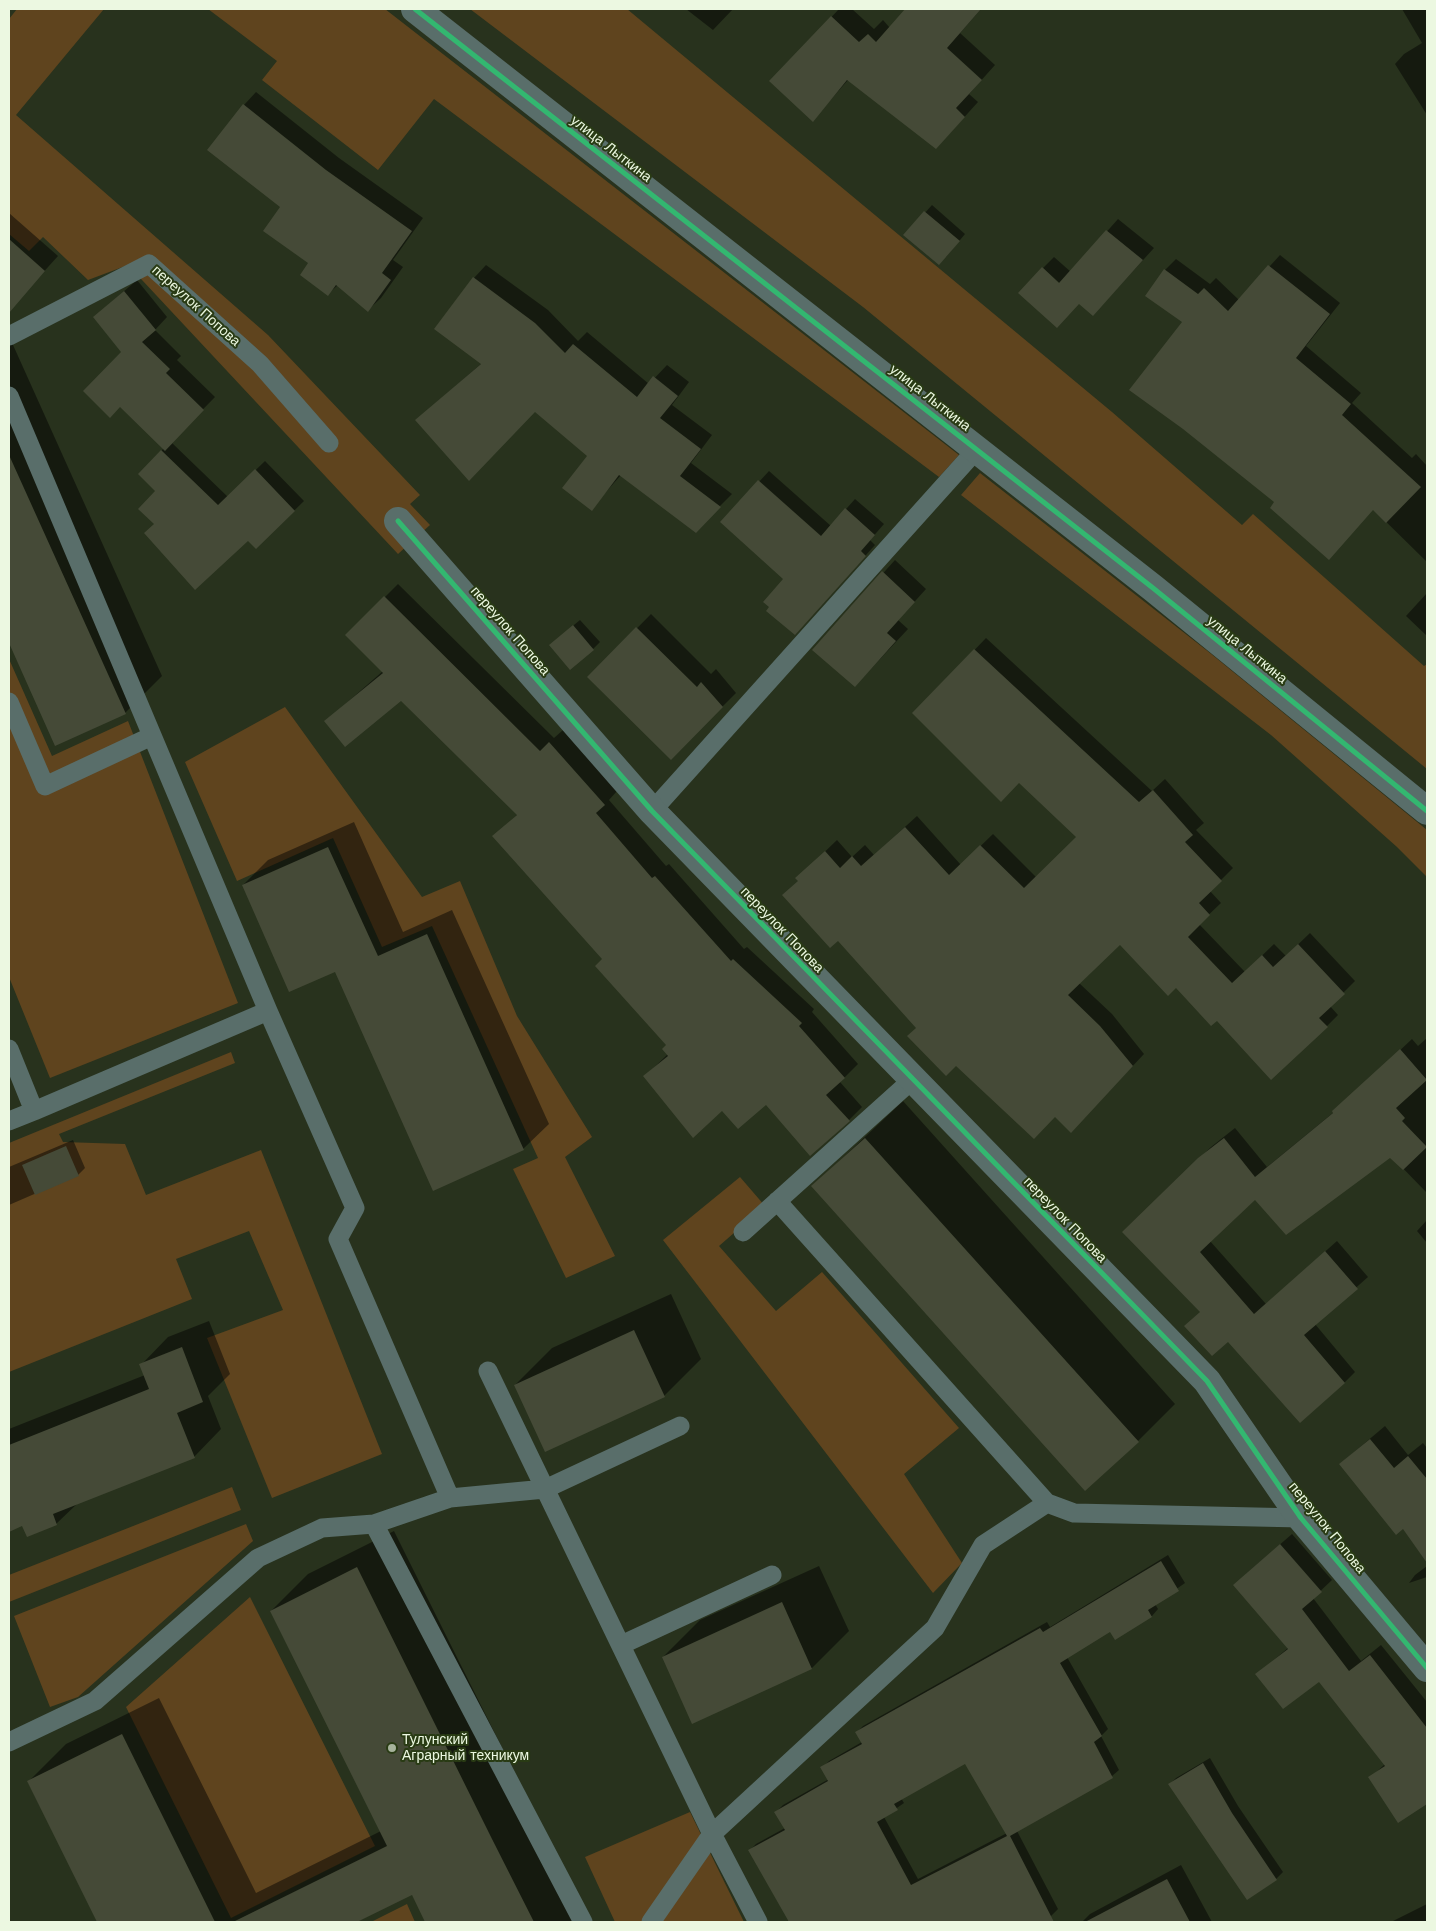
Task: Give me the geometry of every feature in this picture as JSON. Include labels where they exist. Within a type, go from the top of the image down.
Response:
[{"type":"street","name":"улица Лыткина","points":[[415,9],[1145,582],[1427,811]]},
{"type":"street","name":"переулок Попова","points":[[398,522],[652,812],[1206,1381],[1301,1518],[1425,1659]]},
{"type":"lane","name":"переулок Попова","points":[[9,336],[149,264],[260,364],[329,443]]},
{"type":"lane","points":[[9,396],[268,1011],[355,1208],[338,1239],[450,1498]]},
{"type":"lane","points":[[652,812],[976,449]]},
{"type":"lane","points":[[9,702],[45,786],[152,736]]},
{"type":"lane","points":[[9,1121],[268,1011]]},
{"type":"lane","points":[[9,1048],[34,1111]]},
{"type":"lane","points":[[743,1232],[912,1080]]},
{"type":"lane","points":[[777,1201],[1046,1503],[1074,1513],[1301,1518]]},
{"type":"lane","points":[[488,1371],[712,1834],[758,1922]]},
{"type":"lane","points":[[9,1742],[95,1701],[258,1558],[322,1528],[374,1524],[450,1498],[545,1489],[680,1426]]},
{"type":"lane","points":[[651,1922],[712,1834],[935,1628],[983,1545],[1046,1503]]},
{"type":"lane","points":[[374,1524],[583,1922]]},
{"type":"lane","points":[[621,1645],[772,1575]]},
{"type":"shaded area","points":[[17,9],[104,9],[16,115],[268,335],[420,495],[410,504],[430,525],[398,554],[128,265],[88,280],[43,237],[29,251],[9,234],[9,19]]},
{"type":"shaded area","points":[[208,9],[385,9],[959,455],[939,477],[434,99],[378,170],[262,80],[277,61]]},
{"type":"shaded area","points":[[470,9],[627,9],[1112,412],[1242,525],[1253,514],[1424,666],[1427,664],[1427,769],[863,307]]},
{"type":"shaded area","points":[[980,473],[1210,653],[1427,830],[1427,877],[1397,847],[1271,735],[961,495]]},
{"type":"shaded area","points":[[9,659],[52,756],[128,721],[238,1003],[50,1078],[9,977]]},
{"type":"shaded area","points":[[285,707],[422,897],[460,881],[517,1016],[592,1137],[565,1157],[615,1256],[566,1278],[513,1169],[538,1158],[432,926],[382,947],[333,838],[237,881],[185,762]]},
{"type":"shaded area","points":[[231,1052],[235,1063],[59,1134],[63,1142],[125,1144],[146,1195],[261,1150],[382,1454],[272,1498],[207,1338],[283,1310],[249,1231],[176,1259],[192,1299],[9,1372],[9,1143]]},
{"type":"shaded area","points":[[740,1177],[765,1206],[719,1246],[776,1311],[822,1272],[959,1428],[904,1474],[962,1563],[933,1593],[663,1240]]},
{"type":"shaded area","points":[[232,1487],[241,1510],[9,1602],[9,1575]]},
{"type":"shaded area","points":[[246,1524],[253,1541],[78,1697],[50,1707],[14,1616]]},
{"type":"shaded area","points":[[250,1597],[375,1846],[231,1918],[126,1707]]},
{"type":"shaded area","points":[[690,1812],[744,1922],[615,1922],[585,1857]]},
{"type":"shaded area","points":[[407,1904],[415,1922],[371,1922]]},
{"type":"building","points":[[905,9],[981,9],[947,48],[982,80],[956,108],[965,117],[936,149],[847,80],[813,122],[769,81],[831,16],[859,42],[868,34],[876,42]]},
{"type":"building","points":[[243,104],[326,170],[412,231],[382,273],[391,280],[368,312],[336,285],[328,296],[300,275],[308,263],[263,231],[280,207],[207,150]]},
{"type":"building","points":[[924,211],[960,241],[939,265],[903,235]]},
{"type":"building","points":[[1106,230],[1143,260],[1093,316],[1079,304],[1057,328],[1018,293],[1042,267],[1059,283]]},
{"type":"building","points":[[9,239],[45,271],[9,313]]},
{"type":"building","points":[[1268,265],[1330,314],[1296,358],[1351,404],[1342,415],[1421,487],[1386,523],[1373,510],[1329,560],[1270,508],[1274,502],[1183,429],[1129,390],[1182,322],[1145,296],[1164,269],[1198,294],[1204,288],[1228,311]]},
{"type":"building","points":[[473,277],[535,323],[565,353],[573,344],[637,397],[653,376],[678,396],[660,418],[701,449],[680,476],[721,507],[696,533],[619,475],[592,511],[562,488],[587,456],[535,412],[469,481],[415,420],[481,364],[434,329]]},
{"type":"building","points":[[124,291],[156,330],[142,342],[170,369],[166,373],[204,410],[165,451],[120,407],[110,418],[83,391],[121,352],[93,317]]},
{"type":"building","points":[[161,450],[218,505],[255,469],[295,511],[256,549],[248,541],[195,590],[144,533],[154,524],[138,509],[155,491],[138,474]]},
{"type":"building","points":[[9,455],[126,714],[55,746],[9,643]]},
{"type":"building","points":[[758,480],[821,536],[845,508],[875,535],[861,551],[866,556],[795,635],[766,611],[769,607],[763,602],[783,579],[720,522]]},
{"type":"building","points":[[882,571],[915,602],[887,633],[896,641],[855,687],[812,650]]},
{"type":"building","points":[[384,596],[540,751],[549,742],[605,805],[596,813],[652,878],[655,876],[731,961],[733,959],[802,1023],[799,1026],[845,1078],[826,1095],[850,1121],[810,1156],[766,1105],[738,1129],[722,1111],[693,1138],[643,1076],[668,1056],[662,1049],[666,1045],[595,966],[602,959],[492,836],[517,815],[401,701],[345,747],[324,721],[383,673],[345,635]]},
{"type":"building","points":[[573,625],[594,650],[570,670],[549,645]]},
{"type":"building","points":[[636,627],[697,687],[701,682],[723,707],[671,760],[587,677]]},
{"type":"building","points":[[974,649],[1139,802],[1153,790],[1193,835],[1185,842],[1222,881],[1199,903],[1210,915],[1188,937],[1232,983],[1262,955],[1273,967],[1298,944],[1345,994],[1319,1018],[1328,1027],[1271,1080],[1217,1021],[1211,1026],[1176,988],[1168,996],[1120,945],[1068,995],[1100,1026],[1133,1066],[1071,1133],[1055,1117],[1034,1139],[956,1066],[946,1076],[907,1036],[916,1028],[838,941],[830,948],[782,895],[798,881],[795,878],[825,851],[840,868],[852,856],[861,866],[905,827],[949,875],[980,845],[1024,888],[1076,837],[1019,783],[1001,802],[912,713]]},
{"type":"building","points":[[328,847],[378,956],[427,934],[524,1150],[433,1191],[335,972],[289,992],[242,885]]},
{"type":"building","points":[[1400,1049],[1427,1080],[1396,1108],[1405,1118],[1402,1121],[1427,1147],[1403,1170],[1390,1158],[1286,1235],[1255,1200],[1200,1252],[1254,1314],[1325,1251],[1358,1289],[1304,1335],[1345,1383],[1300,1423],[1228,1342],[1212,1356],[1184,1326],[1200,1312],[1122,1232],[1198,1158],[1224,1138],[1255,1177],[1333,1113],[1332,1111]]},
{"type":"building","points":[[865,1138],[1139,1442],[1085,1491],[811,1186]]},
{"type":"building","points":[[66,1146],[79,1176],[35,1195],[22,1165]]},
{"type":"building","points":[[634,1330],[665,1397],[545,1452],[514,1385]]},
{"type":"building","points":[[182,1347],[203,1402],[177,1413],[195,1458],[53,1514],[57,1525],[27,1537],[22,1526],[9,1532],[9,1445],[149,1389],[139,1364]]},
{"type":"building","points":[[1370,1439],[1394,1468],[1408,1456],[1427,1479],[1427,1563],[1403,1529],[1396,1535],[1339,1464]]},
{"type":"building","points":[[1280,1544],[1322,1592],[1302,1609],[1349,1671],[1370,1655],[1427,1728],[1427,1804],[1398,1823],[1368,1777],[1385,1766],[1319,1682],[1283,1709],[1255,1674],[1288,1649],[1233,1585]]},
{"type":"building","points":[[1161,1561],[1179,1591],[1148,1610],[1152,1617],[1115,1640],[1110,1632],[1060,1663],[1102,1736],[1094,1742],[1113,1778],[1010,1836],[1054,1922],[789,1922],[748,1850],[785,1830],[774,1812],[828,1781],[820,1767],[862,1744],[855,1732],[1040,1628],[1043,1632]],"holes":[[[965,1764],[1007,1836],[911,1885],[877,1822],[898,1810],[894,1804]]]},
{"type":"building","name":"Тулунский Аграрный техникум","points":[[357,1567],[534,1922],[425,1922],[412,1895],[357,1922],[233,1922],[387,1846],[270,1611]]},
{"type":"building","points":[[782,1602],[812,1669],[692,1724],[662,1657]]},
{"type":"building","points":[[122,1734],[215,1922],[97,1922],[27,1781]]},
{"type":"building","points":[[1203,1763],[1232,1813],[1277,1880],[1247,1900],[1168,1784]]},
{"type":"building","points":[[1167,1879],[1190,1922],[1085,1922]]},
{"type":"cycle path","points":[[415,9],[1153,588],[1427,811]]},
{"type":"cycle path","points":[[398,521],[652,811],[1207,1381],[1301,1518],[1427,1668]]},
{"type":"place","name":"Тулунский Аграрный техникум","points":[[392,1748]]}]
